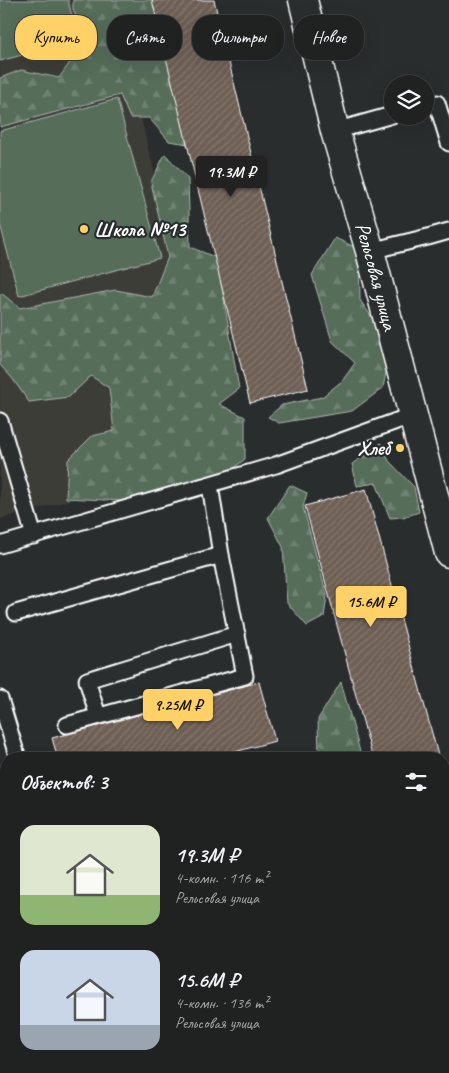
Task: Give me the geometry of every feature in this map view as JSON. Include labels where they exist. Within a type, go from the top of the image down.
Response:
[{"type":"street","name":"Рельсовая улица","points":[[303,0],[334,131],[370,251],[449,554]]},
{"type":"lane","points":[[437,103],[449,144]]},
{"type":"lane","points":[[334,131],[384,117]]},
{"type":"lane","points":[[370,251],[449,231]]},
{"type":"lane","points":[[0,545],[276,466],[412,415]]},
{"type":"lane","points":[[0,422],[34,536]]},
{"type":"lane","points":[[67,725],[245,676],[220,555],[210,486]]},
{"type":"lane","points":[[16,613],[220,555]]},
{"type":"lane","points":[[98,716],[88,680],[236,634]]},
{"type":"lane","points":[[0,699],[16,752]]},
{"type":"shaded area","name":"Школа №13","points":[[0,0],[111,0],[115,15],[107,15],[107,60],[126,60],[226,458],[0,519]]},
{"type":"green space","points":[[0,0],[68,0],[72,15],[15,15],[15,57],[0,61]]},
{"type":"green space","points":[[73,0],[153,0],[157,15],[107,15],[107,60],[168,60],[188,144],[169,141],[149,118],[130,118],[120,95],[0,127],[0,78],[21,70],[59,78],[72,60],[97,60],[97,15],[76,15]]},
{"type":"green space","points":[[117,99],[160,258],[19,296],[0,224],[0,131]]},
{"type":"green space","points":[[165,154],[188,179],[190,247],[217,258],[239,389],[219,404],[245,417],[245,459],[228,473],[155,495],[123,501],[66,498],[68,460],[92,436],[114,431],[109,388],[91,376],[69,397],[29,402],[0,365],[0,295],[1,293],[20,308],[116,290],[152,297],[168,257],[151,182]]},
{"type":"green space","points":[[335,238],[359,249],[360,300],[375,322],[388,362],[383,388],[352,411],[279,423],[268,417],[282,405],[322,397],[342,381],[355,363],[332,341],[312,275]]},
{"type":"green space","points":[[381,443],[389,461],[414,487],[419,512],[404,517],[390,518],[376,483],[357,486],[352,464]]},
{"type":"green space","points":[[290,485],[307,493],[303,507],[327,596],[324,617],[307,626],[287,603],[283,547],[268,518]]},
{"type":"green space","points":[[341,682],[360,752],[319,752],[318,719]]},
{"type":"building","points":[[152,0],[214,0],[218,15],[192,15],[192,60],[228,60],[308,389],[250,403],[167,60],[182,60],[182,15],[156,15]]},
{"type":"building","points":[[366,489],[437,752],[371,752],[305,506]]},
{"type":"building","points":[[259,682],[275,741],[235,752],[56,752],[52,738]]},
{"type":"place","name":"Школа №13","points":[[84,229]]},
{"type":"place","name":"Хлеб","points":[[400,448]]}]
